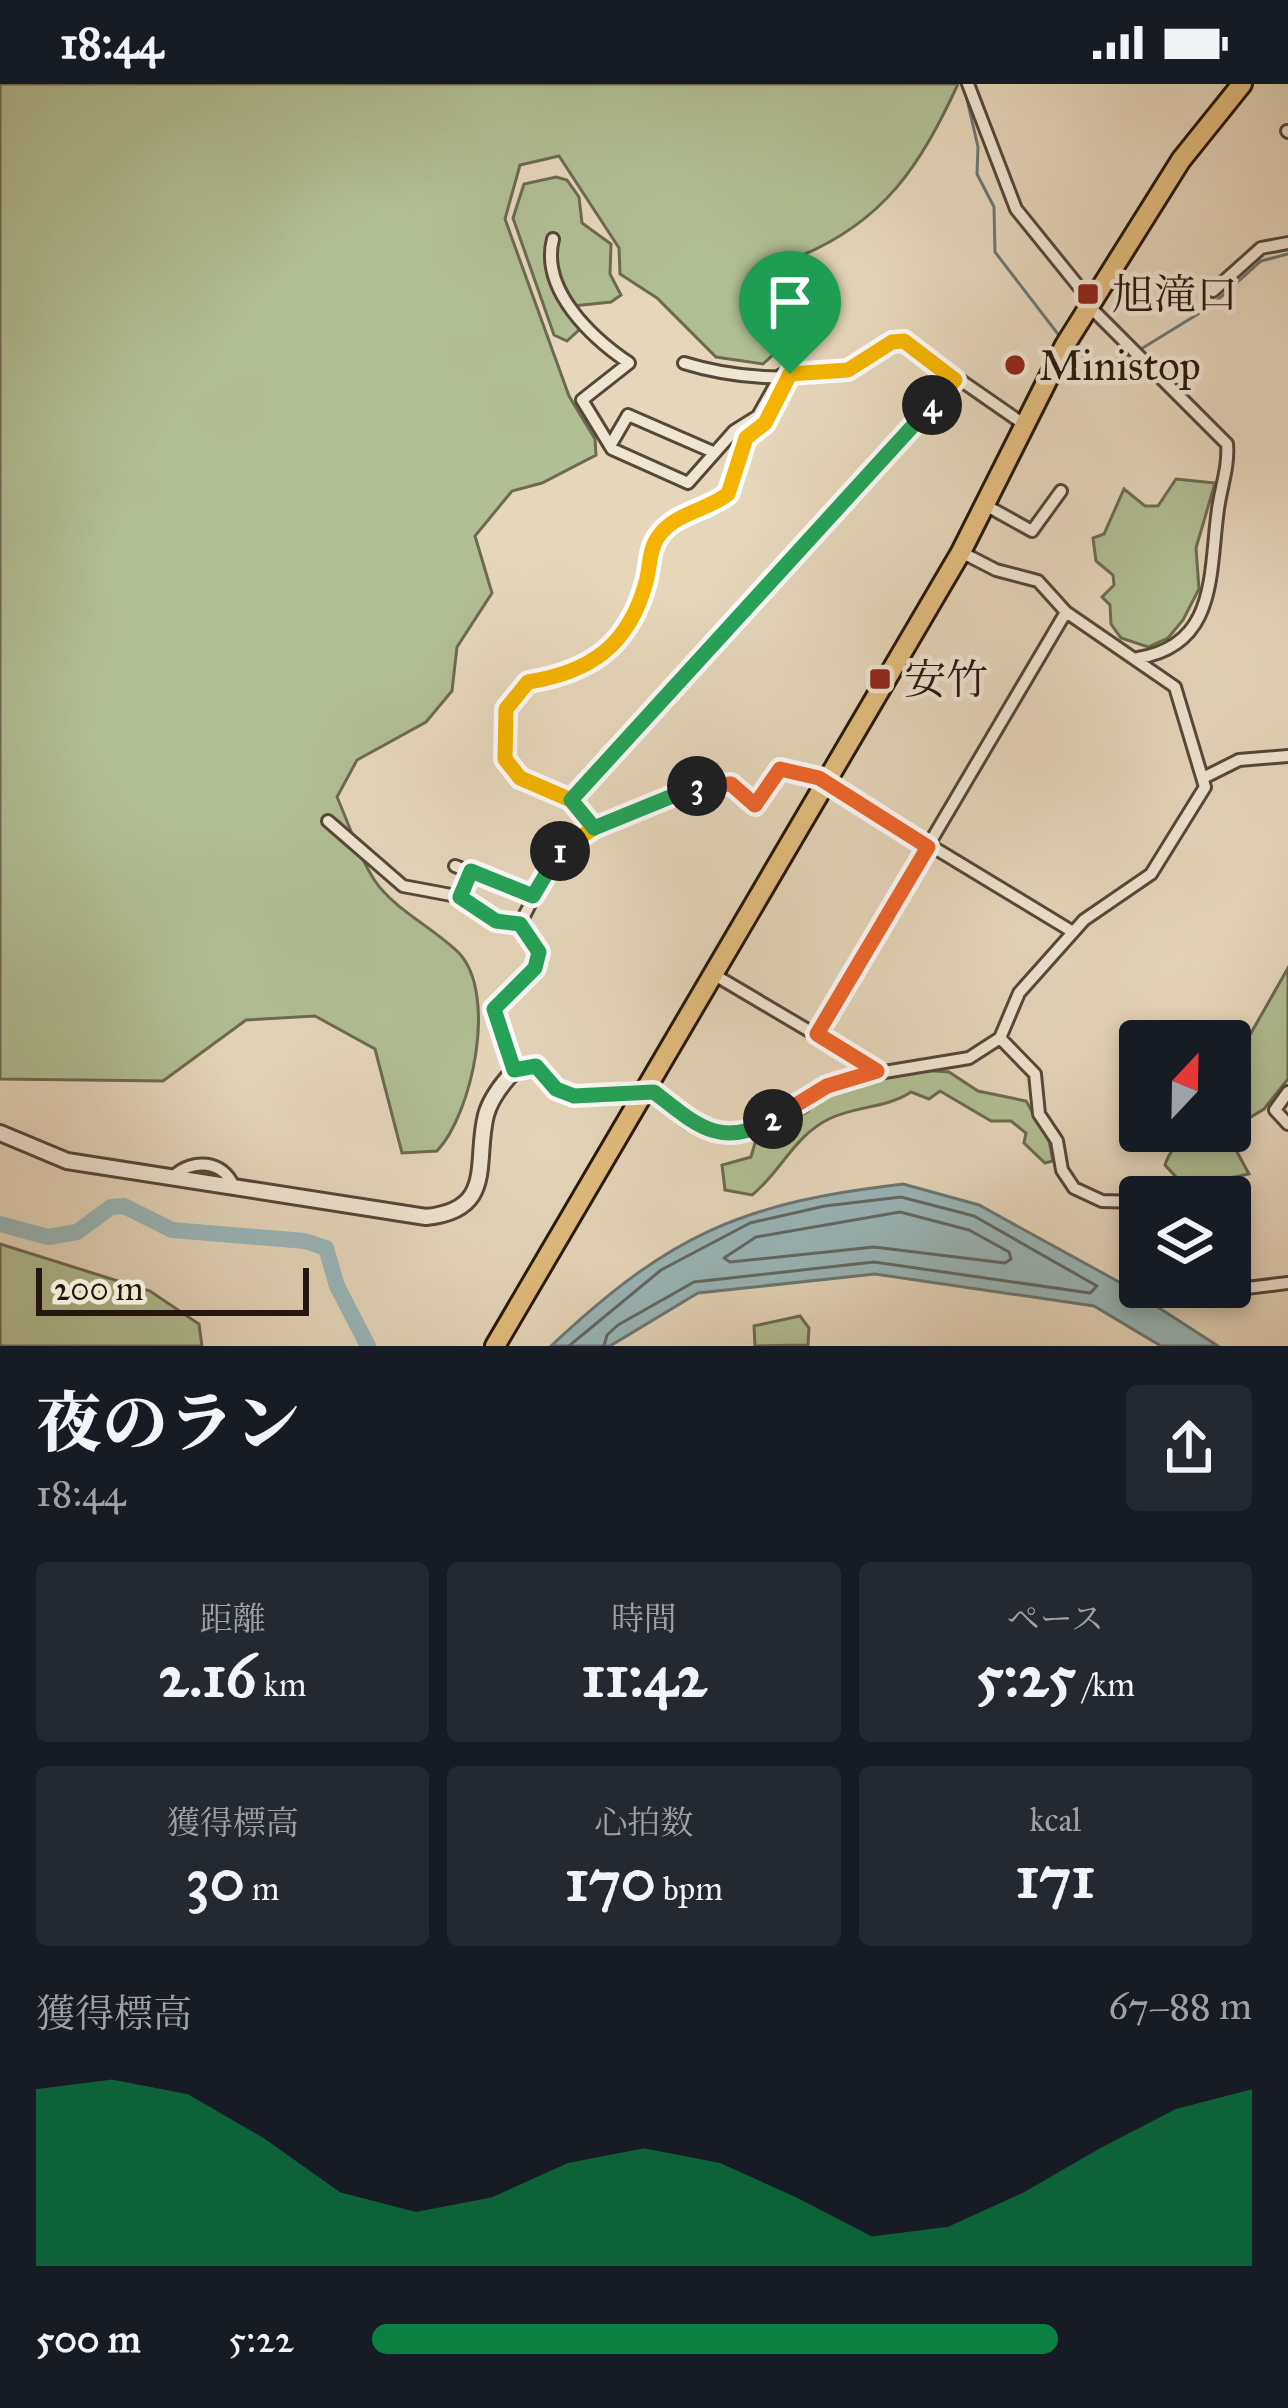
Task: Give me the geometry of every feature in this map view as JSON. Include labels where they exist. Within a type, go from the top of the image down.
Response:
[{"type":"highway","points":[[495,1346],[961,552],[1090,304],[1185,154],[1242,84]]},
{"type":"street","points":[[968,84],[1016,208],[1090,304],[1227,444],[1210,578],[1199,616],[1172,651],[1135,658]]},
{"type":"street","points":[[553,239],[551,261],[567,304],[601,345],[629,363],[582,397],[610,446],[685,483],[713,452],[758,416],[786,374]]},
{"type":"street","points":[[1213,290],[1261,248],[1288,243]]},
{"type":"street","points":[[684,362],[732,377],[848,370],[892,342],[904,341],[1025,425]]},
{"type":"street","points":[[594,828],[571,800],[514,772],[502,748],[506,709],[528,682],[562,676],[598,660],[616,645],[637,612],[655,540],[680,517],[728,494],[746,438],[765,423],[786,374]]},
{"type":"street","points":[[571,800],[955,380]]},
{"type":"street","points":[[610,446],[628,415],[713,452]]},
{"type":"street","points":[[987,506],[1032,531],[1061,490]]},
{"type":"street","points":[[0,1132],[67,1161],[426,1217],[453,1212],[477,1184],[486,1117],[514,1070],[536,1066],[556,1089],[574,1096],[646,1090],[688,1123],[748,1133],[827,1086],[877,1071],[961,1061],[1000,1038],[1019,993],[1072,932],[1151,874],[1205,788],[1205,777],[1184,731],[1176,689],[1066,612],[1038,581],[996,570],[961,552]]},
{"type":"street","points":[[817,1034],[1066,612]]},
{"type":"street","points":[[1205,777],[1233,762],[1288,755]]},
{"type":"street","points":[[520,924],[557,854],[594,828],[710,784],[736,787],[755,805],[780,769],[825,783],[1072,932]]},
{"type":"street","points":[[328,821],[403,886],[460,897],[496,921],[520,924],[536,945],[539,961],[497,1002],[494,1015],[514,1070]]},
{"type":"street","points":[[454,866],[533,896]]},
{"type":"street","points":[[460,897],[471,871]]},
{"type":"street","points":[[713,974],[877,1071]]},
{"type":"street","points":[[1000,1038],[1035,1074],[1039,1114],[1057,1141],[1062,1170],[1074,1188],[1102,1201],[1119,1201]]},
{"type":"street","points":[[1288,1092],[1275,1110],[1288,1124]]},
{"type":"street","points":[[1251,1287],[1288,1283]]},
{"type":"green space","points":[[0,84],[958,84],[929,141],[896,188],[854,227],[798,257],[811,320],[763,364],[716,357],[657,298],[620,274],[619,248],[559,156],[520,165],[505,219],[569,396],[595,439],[596,455],[542,483],[512,491],[475,536],[492,593],[457,647],[452,691],[426,722],[357,760],[337,797],[375,881],[459,953],[471,972],[477,996],[476,1054],[461,1110],[437,1151],[402,1153],[375,1049],[315,1016],[246,1020],[163,1081],[0,1079]]},
{"type":"green space","points":[[556,177],[567,180],[579,197],[582,223],[611,244],[610,274],[621,295],[611,302],[573,306],[568,313],[580,329],[567,341],[554,335],[513,218],[524,184]]},
{"type":"green space","points":[[1176,479],[1215,483],[1196,548],[1199,589],[1168,638],[1148,647],[1121,638],[1111,624],[1110,605],[1102,597],[1114,585],[1113,575],[1096,561],[1093,538],[1104,534],[1124,489],[1145,506],[1158,506]]},
{"type":"green space","points":[[1288,968],[1288,1079],[1264,1109],[1251,1117],[1251,1033]]},
{"type":"green space","points":[[908,1069],[949,1072],[978,1091],[1026,1101],[1049,1141],[1053,1161],[1045,1163],[1024,1143],[1026,1133],[1011,1121],[991,1121],[940,1091],[929,1099],[911,1092],[818,1125],[752,1195],[725,1190],[722,1165],[751,1157],[757,1136],[807,1112],[828,1092]]},
{"type":"green space","points":[[1237,1152],[1249,1174],[1175,1176],[1165,1165],[1169,1155]]},
{"type":"green space","points":[[0,1244],[150,1291],[199,1324],[202,1346],[0,1346]]},
{"type":"green space","points":[[800,1316],[809,1328],[808,1345],[755,1346],[754,1326]]},
{"type":"water","points":[[903,1184],[979,1205],[1119,1282],[1119,1308],[1159,1308],[1218,1346],[1161,1346],[1094,1306],[875,1274],[698,1293],[610,1346],[551,1346],[634,1276],[711,1230],[752,1214]]},
{"type":"waterway","points":[[966,95],[978,147],[977,174],[994,207],[995,252],[1061,338]]},
{"type":"waterway","points":[[1141,349],[1211,306],[1261,261],[1288,254]]},
{"type":"waterway","points":[[1072,349],[1101,366],[1132,353]]},
{"type":"waterway","points":[[0,1224],[48,1237],[77,1232],[111,1207],[124,1206],[172,1230],[305,1241],[326,1248],[337,1286],[368,1346]]},
{"type":"place","name":"旭滝口","points":[[1088,294]]},
{"type":"place","name":"Ministop","points":[[1015,365]]},
{"type":"place","name":"安竹","points":[[880,679]]},
{"type":"route","points":[[790,374],[765,423],[746,438],[728,494],[680,517],[655,540],[637,612],[616,645],[598,660],[562,676],[528,682],[506,709],[502,748],[514,772],[571,800],[594,828],[557,854],[533,896],[471,871],[460,897],[479,905],[496,921],[520,924],[539,952],[535,968],[494,1009],[514,1070],[523,1064],[536,1066],[556,1089],[574,1096],[654,1092],[688,1123],[740,1133],[804,1104],[827,1086],[877,1071],[817,1034],[928,847],[819,778],[781,769],[755,805],[731,784],[710,784],[594,828],[571,800],[955,380],[904,341],[892,342],[848,370],[790,374]]}]
